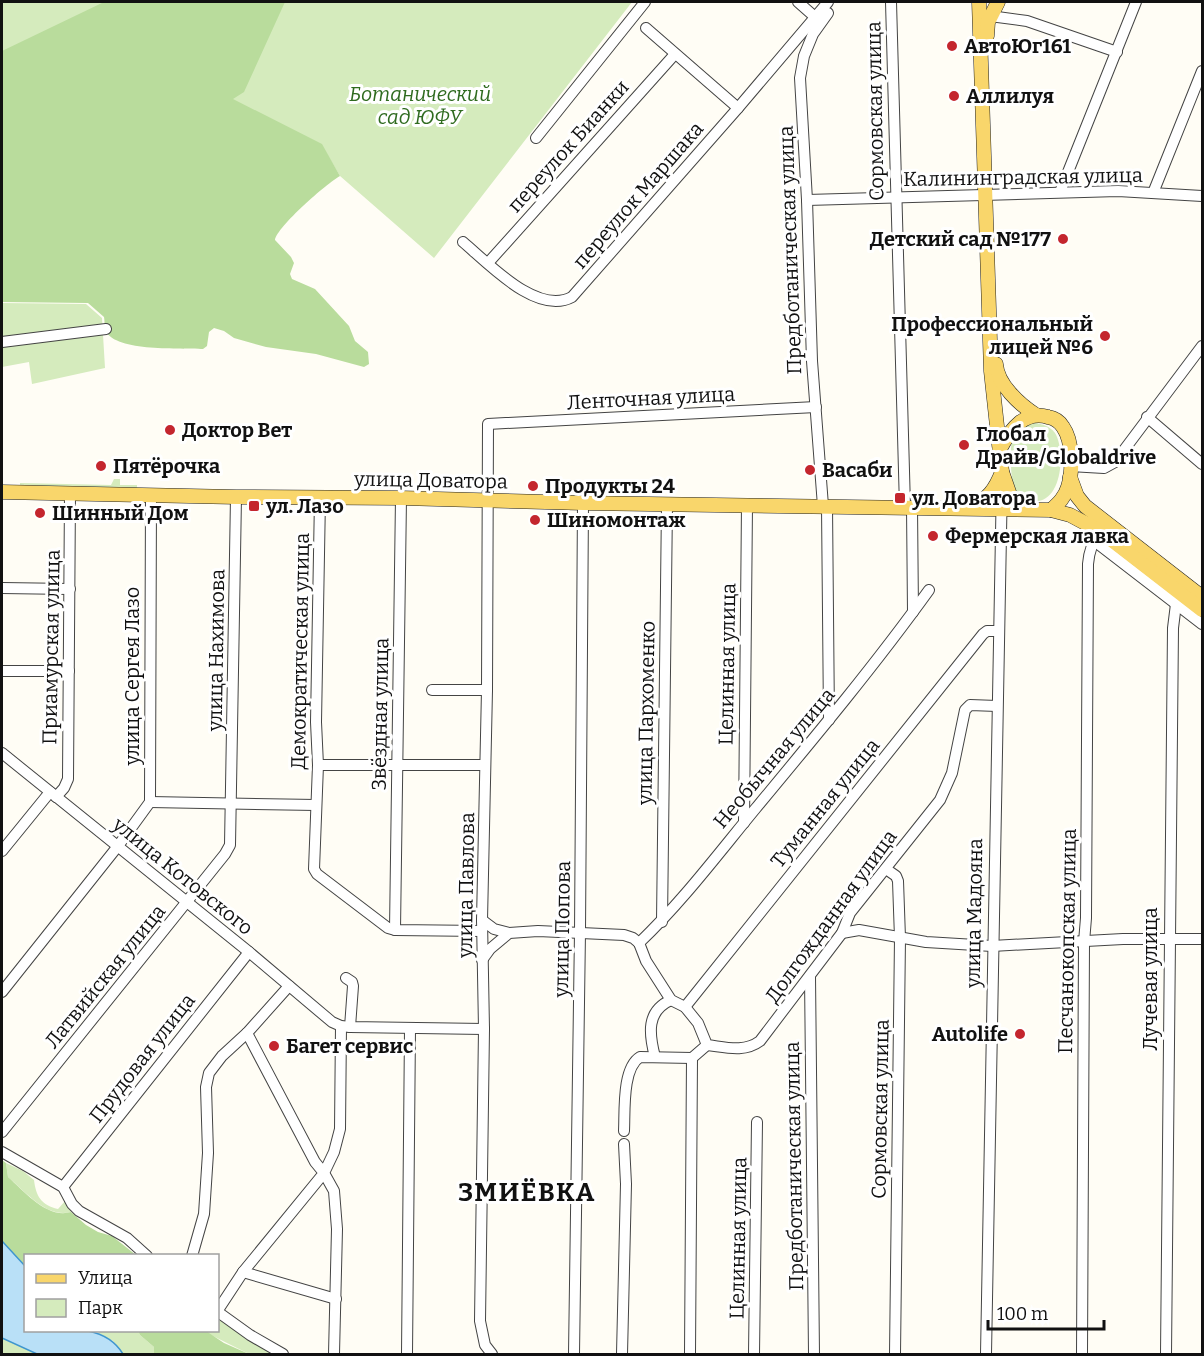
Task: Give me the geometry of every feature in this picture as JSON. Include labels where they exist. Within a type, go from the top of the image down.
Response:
[{"type":"main road","points":[[979,2],[997,370],[1016,400],[1036,415],[1050,417],[1063,427],[1068,438],[1070,472],[1077,496],[1085,506],[1203,597]]},
{"type":"main road","points":[[998,2],[990,16],[986,30],[991,371],[1002,472],[1010,495],[1020,506],[1030,510],[1051,510],[1070,515],[1096,536],[1203,610]]},
{"type":"main road","points":[[1001,447],[1017,424],[1036,415]]},
{"type":"main road","points":[[968,508],[988,496],[996,486],[1002,472]]},
{"type":"main road","points":[[1051,510],[1063,498],[1070,472]]},
{"type":"main road","name":"улица Доватора","points":[[2,492],[1030,510]]},
{"type":"street","points":[[536,138],[645,2]]},
{"type":"street","points":[[798,2],[815,17],[828,2]]},
{"type":"street","name":"Предботаническая улица","points":[[829,720],[825,506],[812,361],[801,67],[813,34],[835,2]]},
{"type":"street","name":"Сормовская улица","points":[[891,2],[895,198],[914,612]]},
{"type":"street","points":[[1060,192],[1136,2]]},
{"type":"street","points":[[990,16],[1028,21],[1117,52]]},
{"type":"street","name":"переулок Маршака","points":[[463,242],[520,289],[550,301],[559,302],[572,297],[815,17]]},
{"type":"street","points":[[646,28],[738,108]]},
{"type":"street","name":"переулок Бианки","points":[[488,263],[675,54]]},
{"type":"street","points":[[1153,193],[1203,71]]},
{"type":"street","name":"Калининградская улица","points":[[807,200],[1118,191],[1203,196]]},
{"type":"street","points":[[2,342],[106,329]]},
{"type":"street","points":[[1070,472],[1109,466],[1115,462],[1203,346]]},
{"type":"street","name":"Ленточная улица","points":[[488,424],[816,407]]},
{"type":"street","points":[[1147,417],[1203,464]]},
{"type":"street","name":"улица Павлова","points":[[488,424],[480,1321],[485,1345],[492,1354]]},
{"type":"street","name":"улица Мадояна","points":[[986,1354],[1002,472]]},
{"type":"street","name":"Приамурская улица","points":[[2,851],[53,794],[64,788],[68,779],[70,493]]},
{"type":"street","name":"улица Сергея Лазо","points":[[150,802],[151,495]]},
{"type":"street","name":"улица Нахимова","points":[[232,803],[236,497]]},
{"type":"street","name":"Демократическая улица","points":[[320,498],[316,691],[318,765],[313,862],[317,874],[379,923],[395,930]]},
{"type":"street","name":"Звёздная улица","points":[[395,930],[401,498]]},
{"type":"street","name":"улица Попова","points":[[574,1354],[583,503]]},
{"type":"street","name":"улица Пархоменко","points":[[662,922],[667,504]]},
{"type":"street","name":"Целинная улица","points":[[744,823],[747,505]]},
{"type":"street","points":[[1096,536],[1203,624]]},
{"type":"street","name":"Песчанокопская улица","points":[[1082,1354],[1088,564],[1096,536]]},
{"type":"street","points":[[2,588],[70,589]]},
{"type":"street","name":"Необычная улица","points":[[639,943],[662,922],[829,720],[929,590]]},
{"type":"street","name":"Лучевая улица","points":[[1166,1354],[1168,939],[1173,628],[1176,604]]},
{"type":"street","name":"Туманная улица","points":[[685,1007],[983,634],[987,631],[999,631]]},
{"type":"street","points":[[2,670],[69,671]]},
{"type":"street","points":[[432,690],[487,690]]},
{"type":"street","name":"Долгожданная улица","points":[[707,1045],[745,1049],[760,1041],[842,933],[850,914],[946,790],[952,773],[965,710],[970,705],[997,706]]},
{"type":"street","name":"улица Котовского","points":[[2,753],[249,952],[332,1022],[346,1027]]},
{"type":"street","points":[[318,765],[485,765]]},
{"type":"street","points":[[2,992],[150,802],[316,805]]},
{"type":"street","name":"Латвийская улица","points":[[2,1132],[225,854],[230,845],[232,803]]},
{"type":"street","name":"Сормовская улица","points":[[886,869],[896,876],[898,881],[900,938],[895,1354]]},
{"type":"street","points":[[395,930],[482,926],[509,933],[538,931],[624,935],[639,943],[646,961],[671,1000],[685,1007],[698,1023],[707,1045],[692,1058],[640,1057],[634,1062],[628,1079],[624,1131]]},
{"type":"street","points":[[842,933],[859,930],[926,942],[993,946],[1203,939]]},
{"type":"street","points":[[482,960],[490,949],[509,933]]},
{"type":"street","name":"Прудовая улица","points":[[63,1187],[249,952]]},
{"type":"street","name":"Предботаническая улица","points":[[810,976],[814,1354]]},
{"type":"street","points":[[219,1309],[243,1272],[324,1173],[334,1152],[340,1129],[346,1027],[353,986],[352,982],[346,978]]},
{"type":"street","points":[[193,1254],[204,1214],[208,1153],[207,1080],[214,1065],[247,1033],[289,986]]},
{"type":"street","points":[[655,1058],[651,1032],[653,1014],[661,1004],[671,1000]]},
{"type":"street","points":[[346,1027],[484,1029]]},
{"type":"street","points":[[407,1354],[410,1029]]},
{"type":"street","points":[[247,1033],[315,1162],[324,1173],[333,1191],[337,1229],[334,1354]]},
{"type":"street","points":[[690,1354],[692,1058]]},
{"type":"street","name":"Целинная улица","points":[[754,1354],[757,1122]]},
{"type":"street","points":[[622,1354],[626,1184],[624,1143]]},
{"type":"street","points":[[2,1152],[63,1187],[72,1204],[79,1211],[127,1238],[145,1254]]},
{"type":"street","points":[[243,1272],[336,1299]]},
{"type":"street","points":[[219,1312],[250,1335],[283,1354]]},
{"type":"green space","name":"Ботанический сад ЮФУ","points":[[2,2],[632,2],[434,258],[340,176],[321,144],[2,160]]},
{"type":"green space","points":[[104,2],[285,2],[244,92],[233,99],[322,144],[340,176],[293,216],[275,240],[294,263],[290,274],[292,279],[315,289],[349,326],[355,341],[368,352],[369,364],[364,367],[316,354],[266,347],[234,338],[214,328],[209,332],[207,346],[203,349],[135,346],[112,338],[105,330],[104,317],[88,303],[2,302],[2,51]]},
{"type":"green space","points":[[2,303],[86,304],[102,318],[105,368],[32,384],[29,362],[2,367]]},
{"type":"green space","points":[[1035,423],[1048,427],[1055,433],[1061,461],[1060,472],[1053,491],[1046,498],[1030,501],[1023,499],[1015,489],[1011,447],[1017,433],[1025,426]]},
{"type":"green space","points":[[114,479],[120,479],[120,485],[137,485],[137,488],[20,486],[20,483],[111,485]]},
{"type":"green space","points":[[2,1160],[6,1163],[8,1177],[37,1203],[53,1212],[71,1212],[86,1225],[112,1236],[135,1254],[24,1254],[24,1265],[2,1241]]},
{"type":"green space","points":[[6,1163],[23,1171],[34,1180],[36,1191],[43,1202],[58,1209],[66,1200],[71,1212],[53,1211],[37,1202],[8,1177]]},
{"type":"green space","points":[[219,1316],[272,1354],[249,1354],[207,1332],[219,1332]]},
{"type":"green space","points":[[138,1332],[154,1347],[154,1354],[123,1354],[113,1341],[98,1333]]},
{"type":"green space","points":[[138,1332],[208,1332],[224,1343],[249,1354],[154,1354],[154,1347]]},
{"type":"green space","points":[[2,1338],[37,1354],[2,1354]]},
{"type":"water","points":[[2,1241],[24,1265],[24,1332],[92,1332],[114,1343],[123,1354],[37,1354],[2,1338]]},
{"type":"place","name":"АвтоЮг161","points":[[952,46]]},
{"type":"place","name":"Аллилуя","points":[[954,96]]},
{"type":"place","name":"Детский сад №177","points":[[1063,239]]},
{"type":"place","name":"Профессиональный лицей №6","points":[[1105,336]]},
{"type":"place","name":"Доктор Вет","points":[[170,430]]},
{"type":"place","name":"Глобал Драйв/Globaldrive","points":[[964,445]]},
{"type":"place","name":"Пятёрочка","points":[[101,466]]},
{"type":"place","name":"Васаби","points":[[810,470]]},
{"type":"place","name":"Продукты 24","points":[[533,486]]},
{"type":"place","name":"ул. Доватора","points":[[900,498]]},
{"type":"place","name":"ул. Лазо","points":[[254,506]]},
{"type":"place","name":"Шинный Дом","points":[[40,513]]},
{"type":"place","name":"Шиномонтаж","points":[[535,520]]},
{"type":"place","name":"Фермерская лавка","points":[[933,536]]},
{"type":"place","name":"Autolife","points":[[1020,1034]]},
{"type":"place","name":"Багет сервис","points":[[274,1046]]},
{"type":"district","name":"ЗМИЁВКА","points":[[527,1192]]}]
